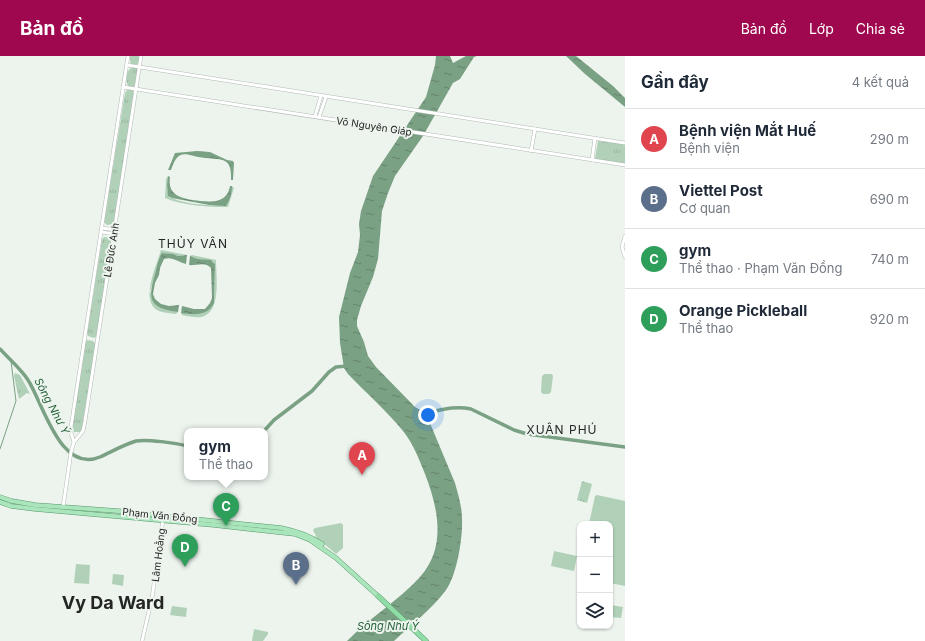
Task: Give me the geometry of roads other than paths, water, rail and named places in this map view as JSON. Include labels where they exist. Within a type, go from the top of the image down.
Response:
[{"type":"highway","points":[[378,596],[426,641]]},
{"type":"main road","name":"Phạm Văn Đồng","points":[[0,497],[12,501],[35,505],[292,530],[311,537],[336,555],[336,558],[378,596]]},
{"type":"main road","name":"Phạm Văn Đồng","points":[[0,502],[11,506],[35,509],[163,518]]},
{"type":"street","name":"Lê Đức Anh","points":[[74,442],[71,427],[128,56]]},
{"type":"street","name":"Lê Đức Anh","points":[[63,507],[70,458],[74,442],[82,434],[85,422],[141,56]]},
{"type":"street","points":[[126,65],[625,143]]},
{"type":"street","name":"Võ Nguyên Giáp","points":[[123,86],[625,165]]},
{"type":"street","points":[[317,117],[324,96]]},
{"type":"street","points":[[531,151],[534,129]]},
{"type":"street","points":[[592,160],[595,138]]},
{"type":"street","points":[[102,230],[114,232]]},
{"type":"street","points":[[625,236],[622,247],[625,257]]},
{"type":"street","name":"Lâm Hoằng","points":[[142,641],[152,598],[163,518]]},
{"type":"water","name":"Sông Như Ý","points":[[436,56],[450,56],[453,63],[466,56],[477,56],[474,57],[460,79],[453,83],[423,136],[395,176],[382,211],[378,259],[373,277],[361,306],[357,326],[368,356],[376,367],[415,407],[424,412],[427,416],[459,496],[462,519],[460,545],[456,566],[446,590],[428,610],[394,641],[347,641],[420,577],[434,553],[437,540],[438,527],[434,500],[418,457],[403,431],[344,368],[340,343],[339,317],[350,273],[358,252],[361,211],[373,176],[426,97]]},
{"type":"water","points":[[566,56],[576,56],[613,86],[625,98],[625,107],[585,74]]},
{"type":"water","points":[[197,151],[210,152],[227,160],[233,161],[233,180],[231,180],[230,167],[225,161],[184,154],[177,158],[171,170],[168,170],[175,153]]},
{"type":"water","points":[[168,176],[170,177],[171,189],[178,196],[183,198],[205,201],[219,200],[226,196],[230,186],[232,186],[230,199],[226,206],[209,205],[172,198],[168,196]]},
{"type":"water","points":[[162,253],[178,256],[187,255],[186,264],[172,259],[164,259],[155,283],[153,294],[155,299],[161,304],[169,306],[179,305],[178,312],[161,308],[156,305],[151,296],[151,290]]},
{"type":"water","points":[[190,256],[198,259],[211,260],[215,264],[214,303],[208,310],[200,314],[181,313],[182,306],[194,309],[205,309],[210,303],[212,298],[211,268],[203,264],[189,265]]},
{"type":"waterway","name":"Sông Như Ý","points":[[0,349],[28,380],[55,434],[64,446],[74,455],[86,460],[100,457],[126,444],[136,441],[162,442],[184,445]]},
{"type":"waterway","points":[[0,449],[16,401],[11,361]]},
{"type":"waterway","name":"Sông Như Ý","points":[[267,428],[274,420],[312,391],[329,372],[336,367],[347,366]]},
{"type":"waterway","points":[[421,414],[452,408],[471,409],[514,430],[527,434],[625,447]]},
{"type":"place","name":"Bệnh viện Mắt Huế","points":[[362,475]]},
{"type":"place","name":"gym","points":[[226,526]]},
{"type":"place","name":"Orange Pickleball","points":[[185,567]]},
{"type":"place","name":"Viettel Post","points":[[296,585]]},
{"type":"district","name":"THỦY VÂN","points":[[193,244]]},
{"type":"district","name":"XUÂN PHÚ","points":[[562,430]]},
{"type":"district","name":"Vy Da Ward","points":[[113,603]]}]
